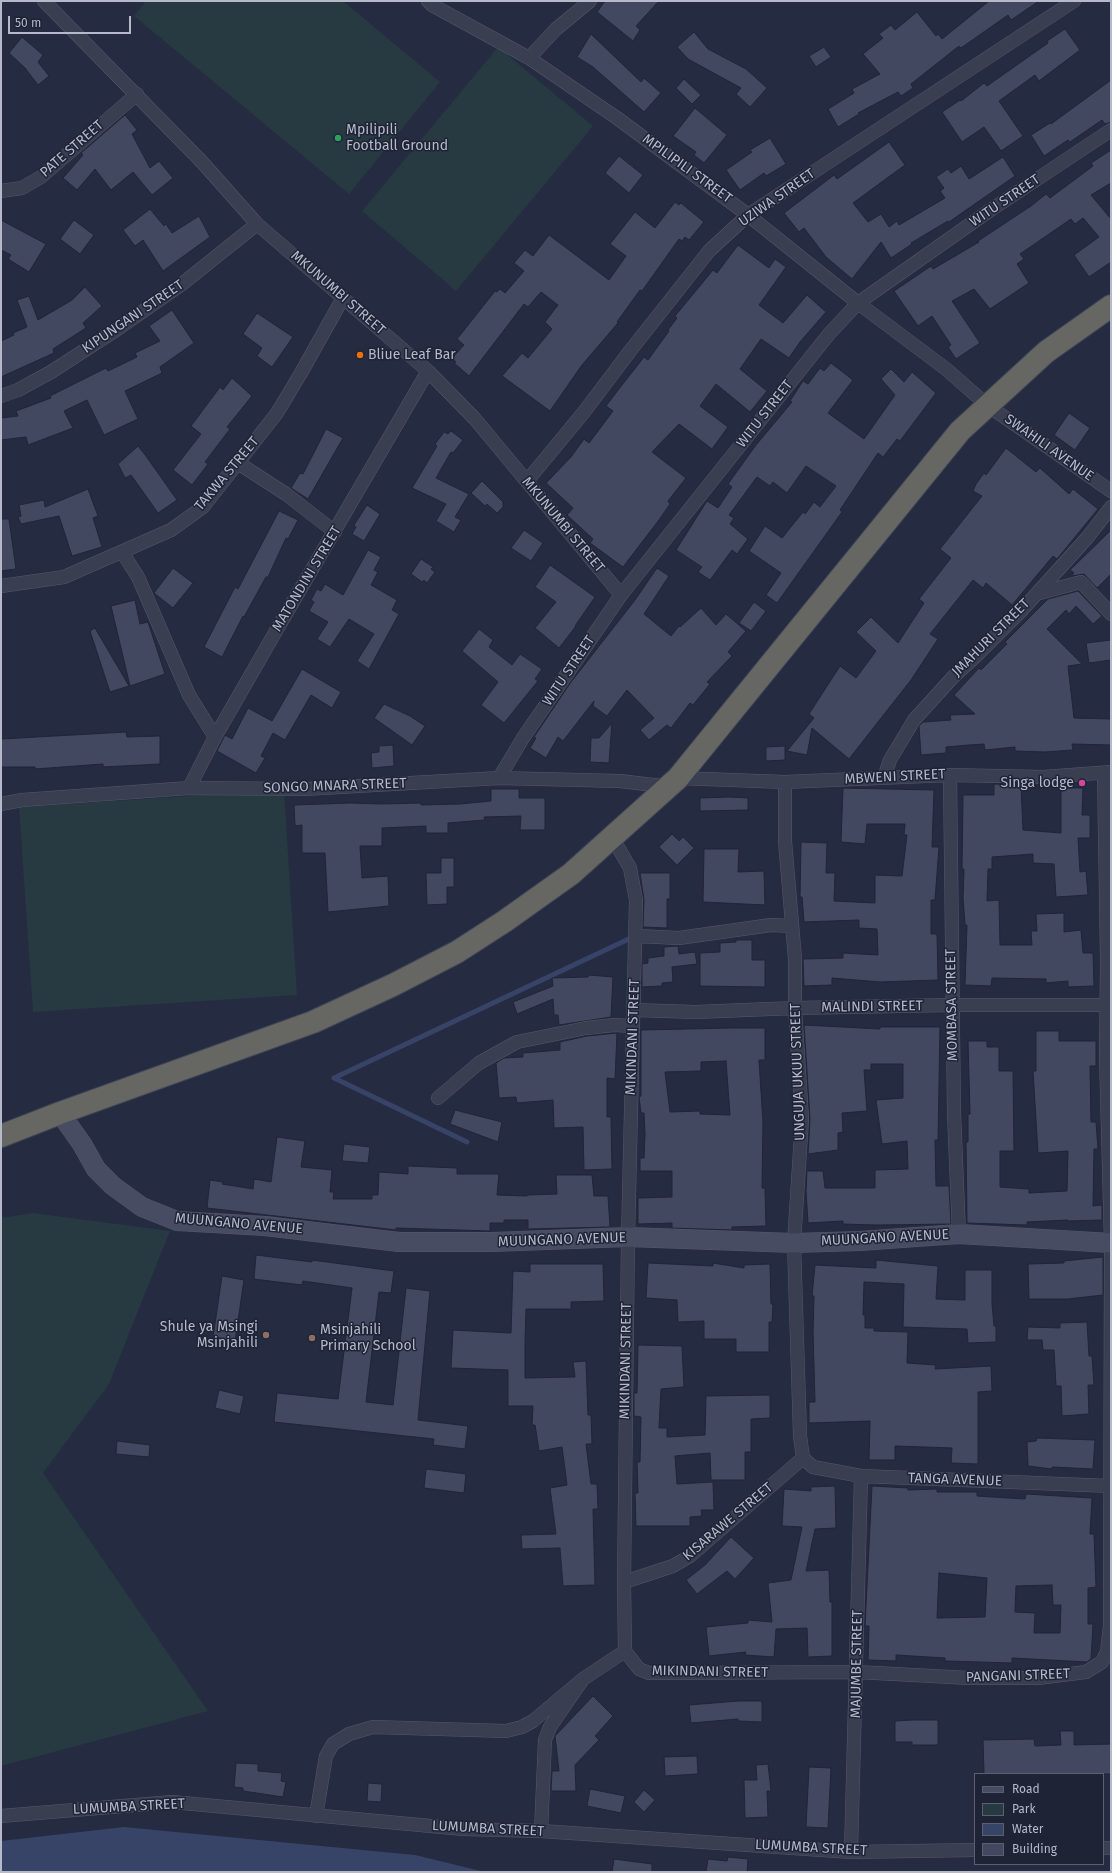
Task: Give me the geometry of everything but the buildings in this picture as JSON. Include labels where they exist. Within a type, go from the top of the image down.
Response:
[{"type":"highway","points":[[1,1136],[60,1113],[313,1022],[393,985],[457,952],[506,921],[571,874],[674,782],[960,431],[1046,352],[1111,306]]},
{"type":"main road","name":"MUUNGANO AVENUE","points":[[60,1113],[82,1144],[96,1169],[113,1186],[142,1207],[177,1221],[265,1226],[399,1242],[492,1242],[628,1237],[794,1243],[860,1241],[959,1234],[1111,1244]]},
{"type":"street","name":"MKUNUMBI STREET","points":[[44,1],[137,94],[202,162],[257,224],[428,371],[475,419],[621,595]]},
{"type":"street","name":"MPILIPILI STREET","points":[[428,1],[432,5],[529,58],[617,118],[748,215],[858,303],[946,369],[987,405]]},
{"type":"street","points":[[529,58],[556,29],[590,1]]},
{"type":"street","name":"UZIWA STREET","points":[[527,481],[584,412],[709,251],[748,215],[1074,1]]},
{"type":"street","name":"PATE STREET","points":[[1,191],[22,188],[41,177],[137,94]]},
{"type":"street","name":"WITU STREET","points":[[499,778],[523,738],[621,595],[829,334],[858,303],[989,211],[1111,130]]},
{"type":"street","name":"KIPUNGANI STREET","points":[[1,396],[18,390],[51,372],[116,330],[182,284],[257,224]]},
{"type":"street","name":"TAKWA STREET","points":[[1,586],[64,577],[171,530],[203,507],[281,406],[302,373],[343,298]]},
{"type":"street","name":"MATONDINI STREET","points":[[189,788],[215,737],[428,371]]},
{"type":"street","name":"SWAHILI AVENUE","points":[[987,405],[1111,491]]},
{"type":"street","points":[[238,463],[286,494],[335,532]]},
{"type":"street","name":"JMAHURI STREET","points":[[884,778],[890,760],[918,714],[943,687],[983,650],[1036,594],[1087,538],[1111,507]]},
{"type":"street","points":[[122,552],[143,589],[189,695],[215,737]]},
{"type":"street","points":[[1036,594],[1081,582],[1111,614]]},
{"type":"street","name":"MBWENI STREET","points":[[674,782],[785,782],[950,775],[1043,777],[1108,773]]},
{"type":"street","name":"PANGANI STREET","points":[[856,1672],[968,1678],[1038,1678],[1086,1672],[1102,1662],[1107,1652],[1110,1626],[1111,1244],[1108,1005],[1108,773]]},
{"type":"street","name":"MOMBASA STREET","points":[[950,775],[952,1005],[959,1234]]},
{"type":"street","name":"SONGO MNARA STREET","points":[[1,804],[22,800],[189,788],[305,789],[499,778],[674,782]]},
{"type":"street","name":"UNGUJA UKUU STREET","points":[[785,782],[785,841],[794,959],[795,1008],[802,1118],[794,1243],[800,1436],[803,1458]]},
{"type":"street","name":"MIKINDANI STREET","points":[[612,837],[630,868],[636,900],[628,1237],[624,1582],[625,1651],[639,1669],[650,1673],[856,1672]]},
{"type":"street","points":[[636,936],[679,938],[764,926],[791,926]]},
{"type":"street","name":"MALINDI STREET","points":[[634,1010],[696,1012],[795,1008],[952,1005],[1108,1005]]},
{"type":"street","points":[[438,1098],[479,1062],[516,1042],[586,1028],[614,1025],[633,1026]]},
{"type":"street","name":"KISARAWE STREET","points":[[624,1582],[673,1566],[690,1556],[803,1458]]},
{"type":"street","name":"TANGA AVENUE","points":[[803,1458],[813,1467],[861,1476],[1110,1486]]},
{"type":"street","name":"MAJUMBE STREET","points":[[851,1852],[861,1476]]},
{"type":"street","points":[[316,1816],[326,1756],[333,1744],[349,1734],[372,1727],[506,1731],[522,1727],[534,1720],[582,1679],[625,1651]]},
{"type":"street","points":[[541,1831],[545,1740],[550,1727],[582,1679]]},
{"type":"street","name":"LUMUMBA STREET","points":[[1,1816],[172,1802],[463,1829],[541,1831],[851,1852],[974,1850]]},
{"type":"green space","name":"Mpilipili Football Ground","points":[[146,1],[343,1],[440,82],[349,194],[134,16]]},
{"type":"green space","name":"Mpilipili Football Ground","points":[[498,47],[593,126],[456,291],[362,211]]},
{"type":"green space","points":[[284,790],[297,995],[33,1012],[19,807]]},
{"type":"green space","points":[[33,1213],[170,1231],[109,1384],[43,1473],[208,1711],[1,1766],[1,1218]]},
{"type":"water","points":[[124,1827],[415,1855],[485,1872],[1,1872],[1,1841]]},
{"type":"waterway","points":[[334,1078],[633,937]]},
{"type":"waterway","points":[[334,1078],[467,1142]]},
{"type":"place","name":"Mpilipili Football Ground","points":[[338,138]]},
{"type":"place","name":"Bliue Leaf Bar","points":[[360,355]]},
{"type":"place","name":"Singa lodge","points":[[1082,783]]},
{"type":"place","name":"Shule ya Msingi Msinjahili","points":[[266,1335]]},
{"type":"place","name":"Msinjahili Primary School","points":[[312,1338]]}]
